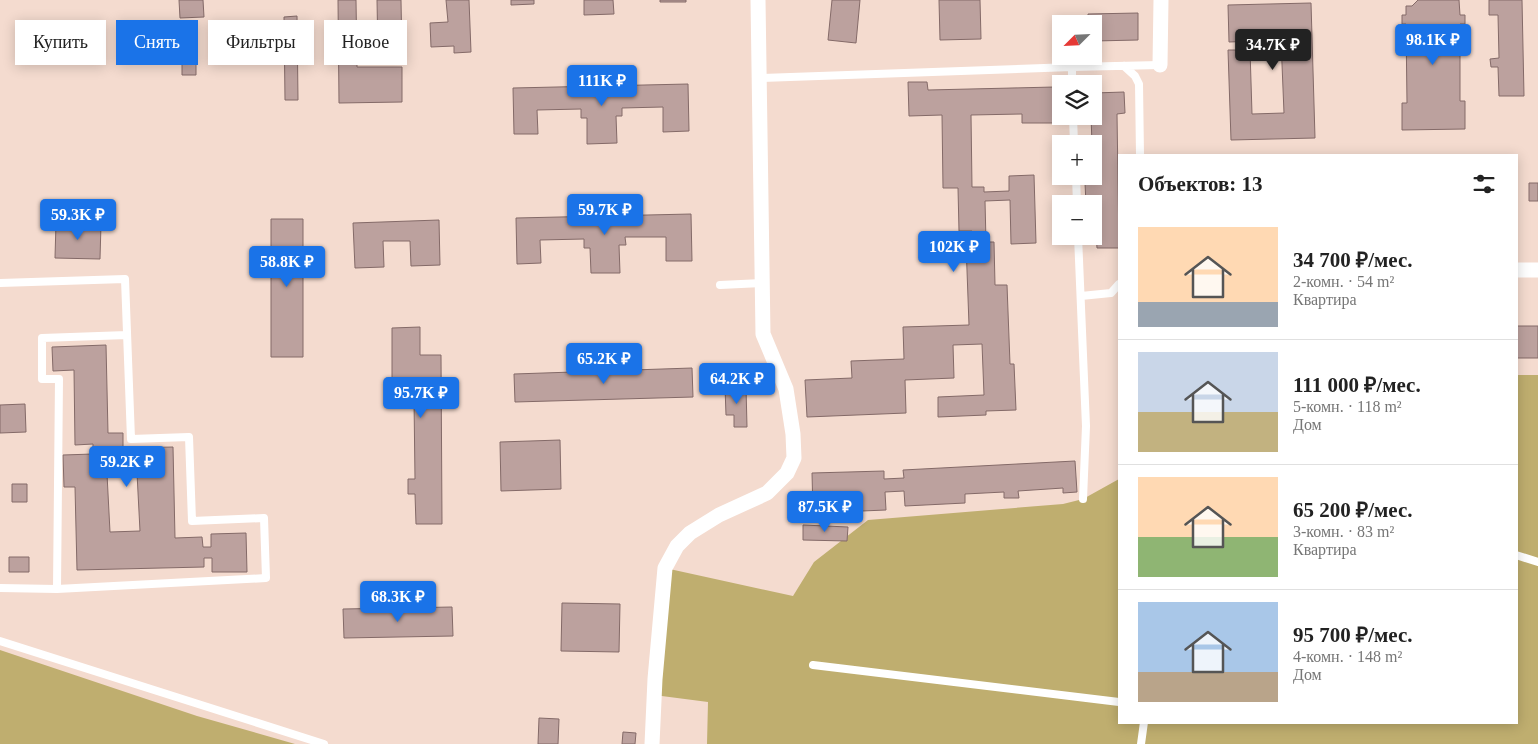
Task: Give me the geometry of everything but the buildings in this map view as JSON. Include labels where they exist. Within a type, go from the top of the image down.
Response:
[{"type":"street","points":[[652,744],[655,678],[665,568],[678,546],[690,533],[719,515],[767,493],[788,473],[794,458],[793,434],[786,389],[763,334],[758,0]]},
{"type":"street","points":[[1160,65],[1161,0]]},
{"type":"street","points":[[1518,270],[1538,270]]},
{"type":"lane","points":[[759,78],[1160,65]]},
{"type":"lane","points":[[1124,66],[1135,76],[1139,84],[1140,154]]},
{"type":"lane","points":[[1072,67],[1072,75]]},
{"type":"lane","points":[[1078,245],[1086,426],[1083,499]]},
{"type":"lane","points":[[0,283],[125,279],[131,440],[189,437],[192,521],[264,518],[266,578],[57,589],[0,588]]},
{"type":"lane","points":[[720,285],[762,283]]},
{"type":"lane","points":[[1081,296],[1111,293],[1118,285]]},
{"type":"lane","points":[[57,589],[59,378],[42,379],[42,338],[127,335]]},
{"type":"lane","points":[[1518,556],[1538,562]]},
{"type":"lane","points":[[0,641],[324,744]]},
{"type":"lane","points":[[813,665],[1118,702]]},
{"type":"lane","points":[[1141,744],[1144,724]]},
{"type":"shaded area","points":[[1518,375],[1538,375],[1538,744],[707,744],[708,702],[654,695],[665,568],[793,596],[814,562],[868,520],[1063,504],[1083,499],[1118,480],[1118,724],[1518,724]]},
{"type":"shaded area","points":[[0,650],[197,716],[295,744],[0,744]]}]
